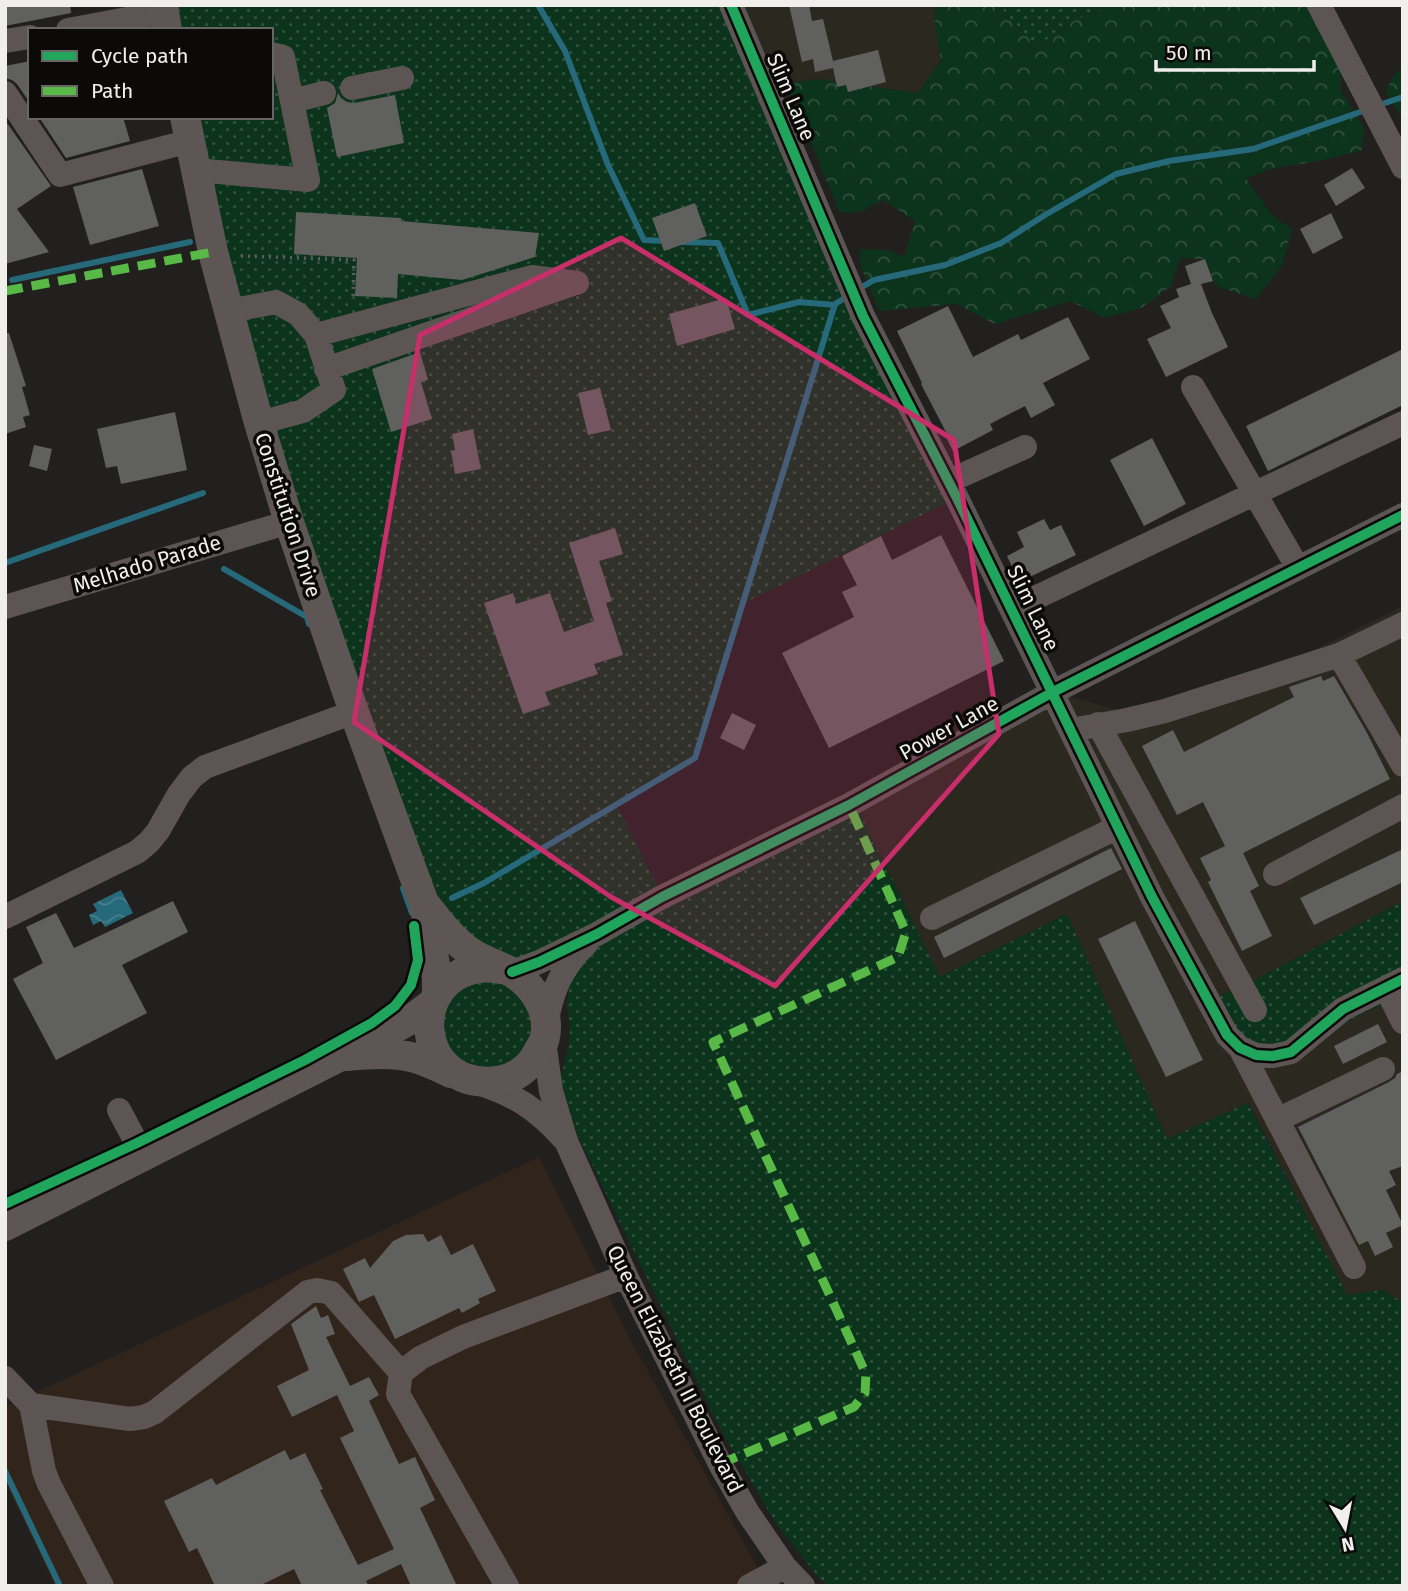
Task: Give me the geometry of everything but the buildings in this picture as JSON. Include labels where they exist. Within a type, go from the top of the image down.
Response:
[{"type":"main road","name":"Constitution Drive","points":[[190,143],[213,252],[258,423],[354,712],[424,903],[437,978],[435,999]]},
{"type":"main road","name":"Constitution Drive","points":[[424,903],[454,939],[469,951],[507,971]]},
{"type":"main road","points":[[5,1226],[143,1155],[336,1057],[413,1018],[435,999],[447,982],[464,972],[482,967],[507,971],[533,990],[542,1007],[545,1033],[533,1061],[519,1074],[501,1081],[469,1080],[406,1056],[371,1054],[336,1057]]},
{"type":"main road","points":[[435,999],[429,1018],[429,1035],[436,1053],[447,1068],[469,1080]]},
{"type":"street","name":"Slim Lane","points":[[732,5],[859,306],[1012,609],[1152,897],[1227,1035],[1240,1048],[1354,1267]]},
{"type":"street","points":[[1319,5],[1403,167]]},
{"type":"street","points":[[82,28],[165,16]]},
{"type":"street","points":[[5,41],[28,37]]},
{"type":"street","points":[[5,93],[60,175],[190,143],[308,180],[283,57],[273,54]]},
{"type":"street","points":[[352,88],[402,78]]},
{"type":"street","points":[[292,101],[324,93]]},
{"type":"street","points":[[316,334],[532,277],[576,283],[326,369]]},
{"type":"street","points":[[461,296],[471,319]]},
{"type":"street","points":[[229,311],[276,302],[298,314],[316,334],[334,390],[303,411],[258,423]]},
{"type":"street","points":[[402,312],[412,340]]},
{"type":"street","points":[[1193,387],[1298,568]]},
{"type":"street","points":[[1012,609],[1403,423]]},
{"type":"street","points":[[948,481],[1025,447]]},
{"type":"street","name":"Power Lane","points":[[507,971],[597,934],[662,897],[849,805],[1053,692],[1403,515]]},
{"type":"street","name":"Melhado Parade","points":[[5,607],[289,522]]},
{"type":"street","points":[[1071,730],[1165,711],[1339,655],[1403,624]]},
{"type":"street","points":[[1339,655],[1403,765]]},
{"type":"street","points":[[5,917],[137,852],[158,831],[192,777],[205,767],[354,712]]},
{"type":"street","points":[[1098,724],[1255,1010]]},
{"type":"street","points":[[1119,829],[1140,801]]},
{"type":"street","points":[[1275,874],[1403,806]]},
{"type":"street","points":[[932,918],[1119,829],[1156,830]]},
{"type":"street","name":"Power Lane","points":[[545,1033],[550,1000],[558,980],[572,958],[597,934]]},
{"type":"street","points":[[1205,995],[1239,980]]},
{"type":"street","points":[[1240,1048],[1256,1055],[1273,1056],[1291,1052],[1343,1009],[1395,984],[1403,1022]]},
{"type":"street","name":"Queen Elizabeth II Boulevard","points":[[545,1033],[551,1091],[566,1141],[626,1276],[720,1464],[748,1513],[785,1567],[803,1586]]},
{"type":"street","points":[[1277,1120],[1383,1069]]},
{"type":"street","name":"Queen Elizabeth II Boulevard","points":[[469,1080],[527,1103],[548,1120],[566,1141]]},
{"type":"street","points":[[119,1110],[143,1155]]},
{"type":"street","points":[[507,1586],[398,1394],[401,1373],[419,1357],[463,1337],[626,1276]]},
{"type":"street","points":[[31,1405],[130,1419],[144,1417],[156,1412],[308,1292],[317,1290],[331,1293],[401,1373]]},
{"type":"street","points":[[5,1378],[31,1405],[49,1484],[102,1586]]},
{"type":"street","points":[[749,1586],[785,1567]]},
{"type":"path","points":[[241,256],[354,260],[353,298]]},
{"type":"path","points":[[5,282],[9,290]]},
{"type":"highlighted area","points":[[621,238],[954,440],[999,734],[775,986],[611,897],[354,722],[420,335]]},
{"type":"shaded area","points":[[731,5],[937,5],[934,16],[941,60],[918,93],[816,79],[766,87]]},
{"type":"shaded area","points":[[1403,606],[1403,901],[1209,1002],[1368,1011],[1403,996],[1403,1302],[1382,1290],[1347,1296],[1249,1103],[1167,1140],[1067,914],[940,977],[856,805],[1053,692],[1122,711],[1205,691],[1314,650]]},
{"type":"shaded area","points":[[539,1157],[631,1341],[768,1586],[55,1586],[5,1482],[5,1407]]},
{"type":"green space","points":[[163,5],[731,5],[957,498],[742,604],[695,758],[616,804],[663,897],[856,805],[940,977],[1067,914],[1167,1139],[1248,1103],[1347,1295],[1382,1290],[1403,1302],[1403,1586],[830,1586],[819,1578],[777,1525],[722,1432],[577,1134],[560,1080],[569,1045],[569,986],[579,956],[513,972],[544,1041],[476,1083],[429,1035],[464,972],[454,939],[354,712],[186,119],[273,119],[273,28],[167,28]]},
{"type":"green space","points":[[937,5],[999,5],[1037,46],[1077,19],[1110,5],[1308,5],[1340,47],[1341,91],[1364,127],[1362,150],[1324,160],[1270,169],[1246,179],[1273,216],[1292,229],[1282,265],[1256,299],[1216,286],[1205,259],[1180,258],[1171,286],[1141,308],[1104,318],[1070,301],[995,324],[956,304],[879,311],[861,267],[859,249],[888,250],[904,257],[915,221],[883,200],[859,212],[840,213],[786,83],[816,79],[918,93],[941,60],[934,16]]},
{"type":"green space","points":[[999,5],[1110,5],[1077,19],[1037,46]]},
{"type":"green space","points":[[1403,67],[1403,120],[1386,92],[1392,78]]},
{"type":"green space","points":[[1403,901],[1403,996],[1368,1011],[1291,1052],[1256,1055],[1209,1001],[1253,981]]},
{"type":"water","points":[[121,890],[133,913],[105,927],[101,921],[93,925],[89,915],[97,911],[93,904]]},
{"type":"waterway","points":[[538,5],[565,51],[608,165],[644,240],[667,241]]},
{"type":"waterway","points":[[1376,106],[1403,97]]},
{"type":"waterway","points":[[857,290],[874,280],[945,265],[1001,243],[1116,174],[1169,161],[1253,149],[1366,110]]},
{"type":"waterway","points":[[12,280],[190,242]]},
{"type":"waterway","points":[[682,242],[718,243],[748,315],[799,302],[835,305]]},
{"type":"waterway","points":[[452,898],[484,883],[695,758],[835,304],[848,296]]},
{"type":"waterway","points":[[5,563],[203,493]]},
{"type":"waterway","points":[[224,569],[307,617],[309,624]]},
{"type":"waterway","points":[[403,888],[412,913]]},
{"type":"waterway","points":[[5,1471],[60,1586]]},
{"type":"marked path","points":[[5,291],[213,252]]},
{"type":"marked path","points":[[720,1464],[854,1407],[865,1393],[866,1374],[713,1042],[898,957],[906,932],[849,805]]},
{"type":"cycle path","points":[[731,5],[863,316],[957,498],[1152,897],[1227,1035],[1240,1048],[1256,1055],[1273,1056],[1291,1052],[1343,1009],[1403,979]]},
{"type":"cycle path","points":[[512,972],[597,934],[662,897],[849,805],[1053,692],[1403,515]]},
{"type":"cycle path","points":[[5,1204],[137,1143],[305,1060],[372,1023],[395,1006],[411,985],[418,960],[414,926]]}]
